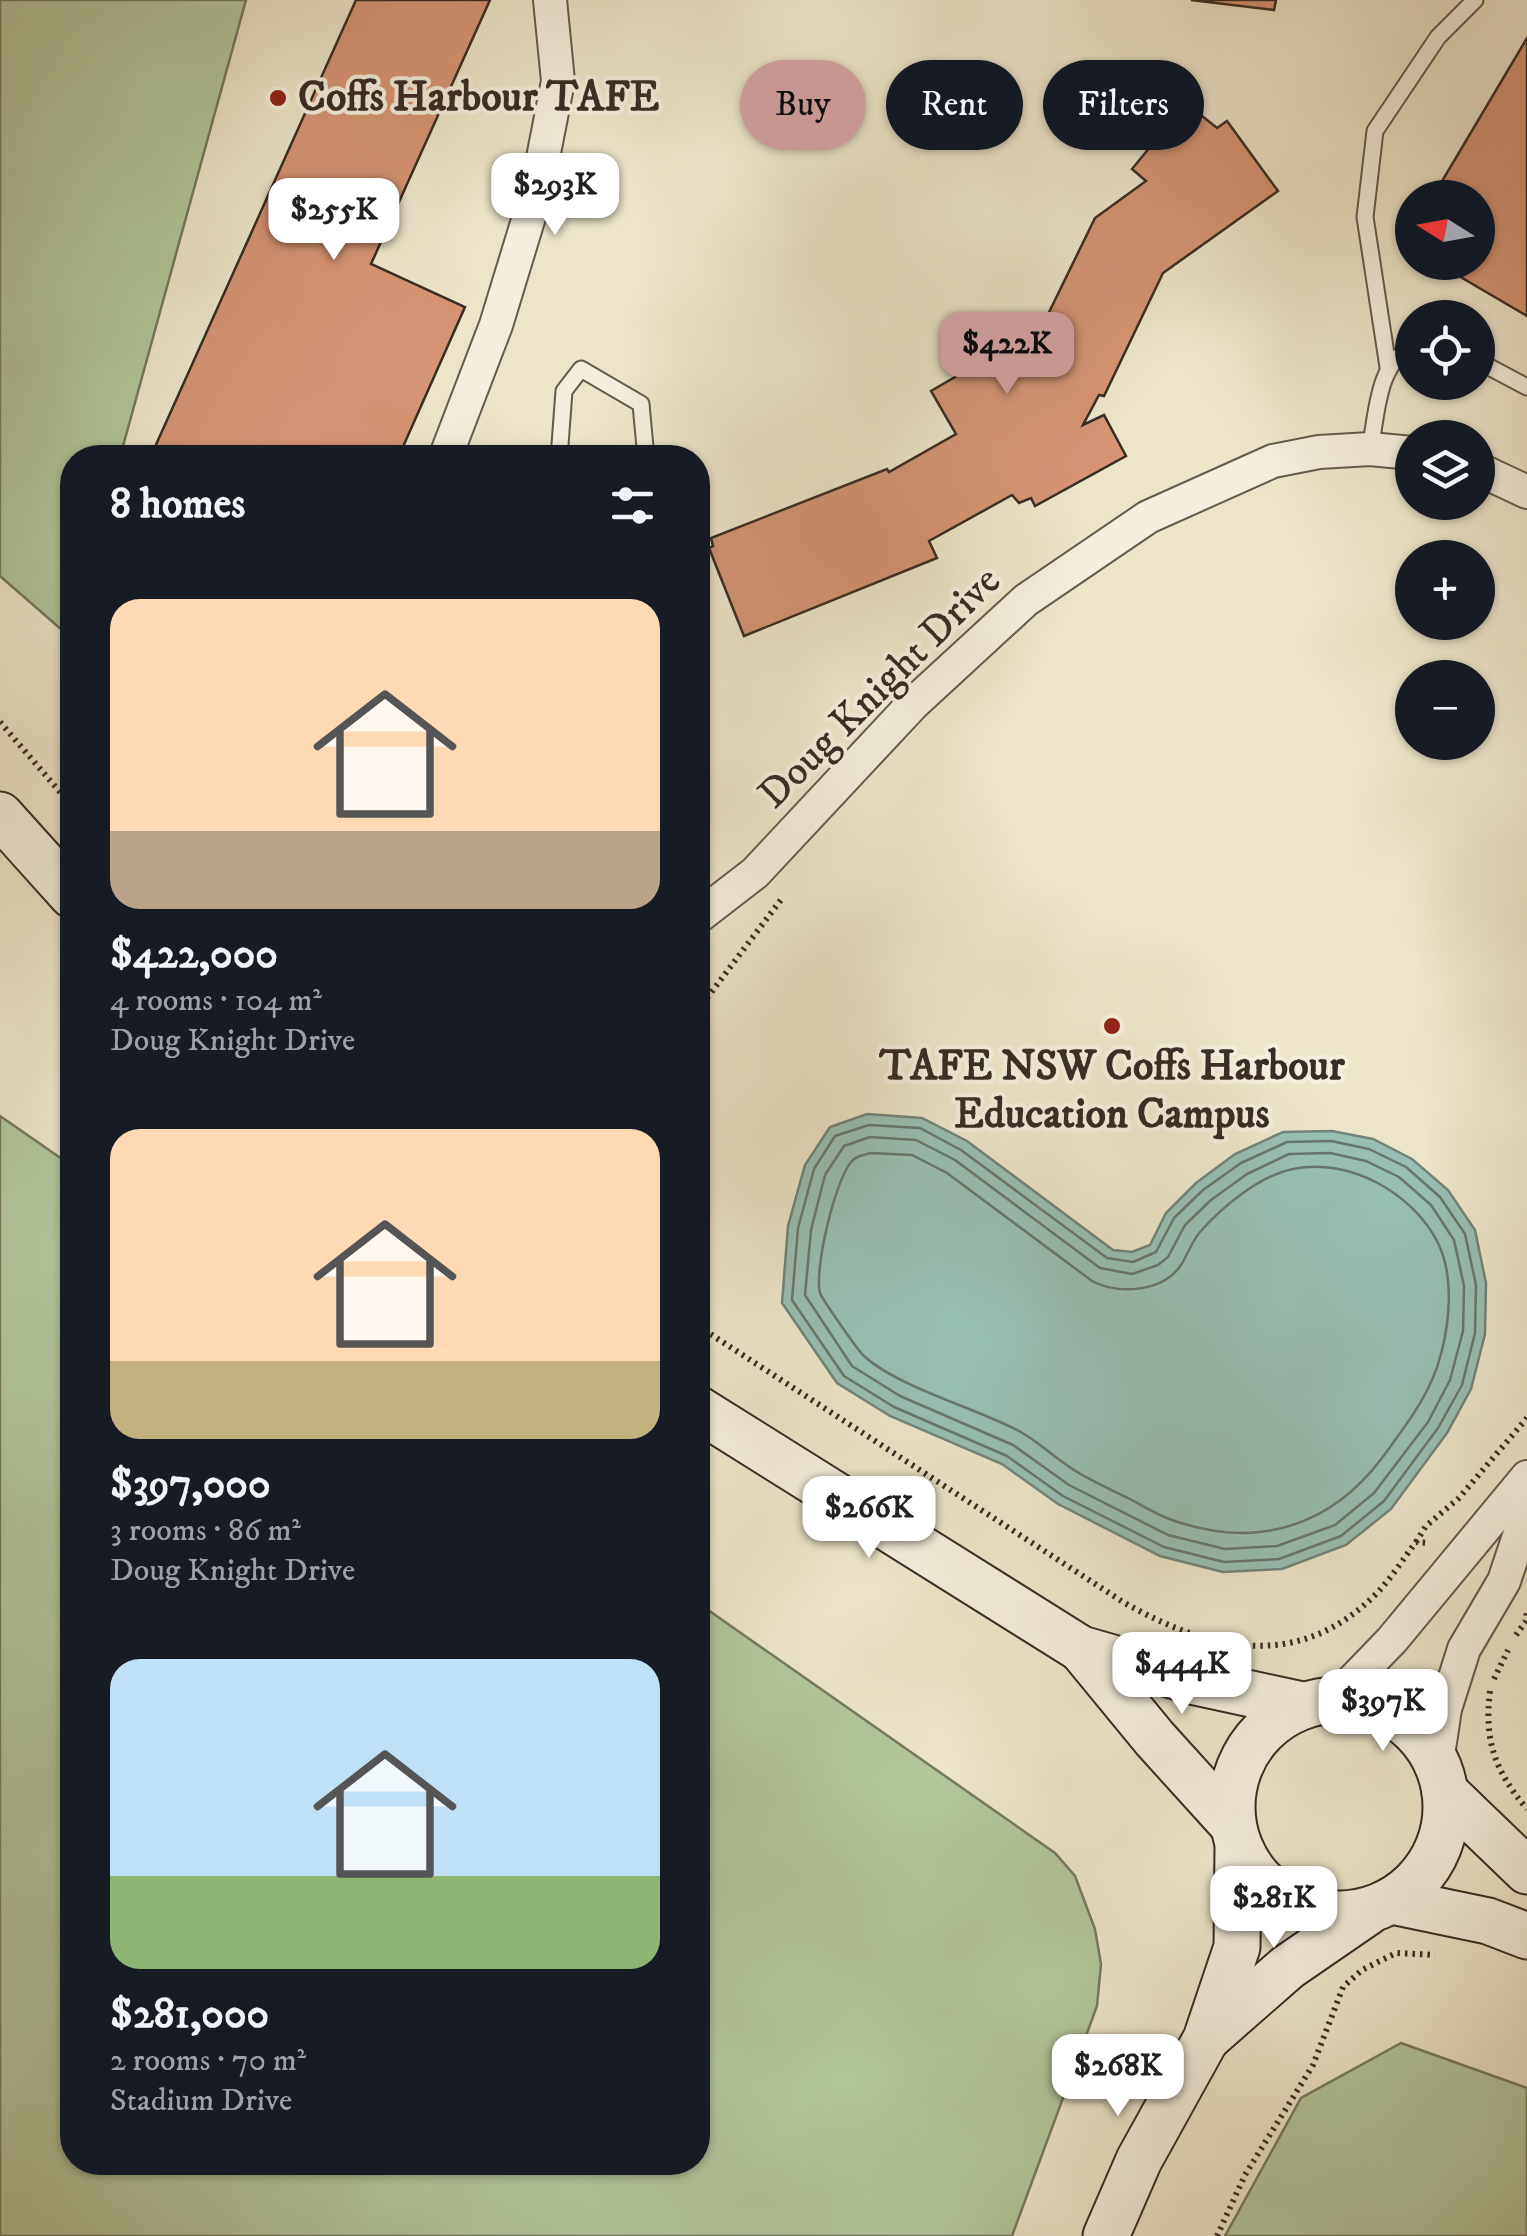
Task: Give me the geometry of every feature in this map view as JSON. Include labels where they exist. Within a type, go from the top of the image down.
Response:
[{"type":"main road","points":[[0,815],[60,882]]},
{"type":"main road","points":[[710,1417],[1081,1649],[1196,1682],[1318,1702],[1366,1702],[1396,1715],[1420,1735],[1441,1777],[1527,1871]]},
{"type":"main road","points":[[1081,1649],[1235,1835],[1253,1874],[1276,1896],[1305,1910],[1336,1916],[1380,1906],[1488,1920],[1527,1936]]},
{"type":"main road","points":[[1106,2236],[1138,2160],[1206,2039],[1237,1947],[1232,1786],[1246,1752],[1270,1724],[1318,1702]]},
{"type":"main road","points":[[1206,2039],[1288,1966],[1417,1881],[1436,1855],[1445,1824],[1441,1777]]},
{"type":"street","points":[[450,445],[496,325],[536,194],[558,82],[550,0]]},
{"type":"street","name":"Doug Knight Drive","points":[[710,908],[755,873],[913,704],[1026,600],[1148,517],[1273,461],[1319,452],[1395,451]]},
{"type":"street","points":[[1495,477],[1527,492]]},
{"type":"street","points":[[1318,1702],[1392,1640],[1527,1477]]},
{"type":"street","points":[[1441,1777],[1445,1709],[1464,1649],[1504,1581],[1527,1512]]},
{"type":"lane","points":[[1370,449],[1388,367],[1365,217],[1375,132],[1438,36],[1475,0]]},
{"type":"lane","points":[[1388,367],[1395,360]]},
{"type":"lane","points":[[560,445],[564,391],[581,369],[641,404],[645,445]]},
{"type":"lane","points":[[1495,370],[1527,388]]},
{"type":"path","points":[[0,722],[60,792]]},
{"type":"path","points":[[710,994],[792,885]]},
{"type":"path","points":[[710,1334],[1160,1623],[1191,1635],[1260,1647],[1292,1644],[1321,1632],[1378,1592],[1426,1526],[1459,1498],[1527,1418]]},
{"type":"path","points":[[1416,1542],[1436,1544],[1462,1558]]},
{"type":"path","points":[[1527,1607],[1526,1621],[1506,1652],[1490,1689],[1486,1722],[1496,1762],[1527,1809]]},
{"type":"path","points":[[1217,2236],[1245,2175],[1313,2064],[1343,1986],[1362,1970],[1396,1953],[1443,1956]]},
{"type":"green space","points":[[0,0],[246,0],[123,445],[60,445],[60,628],[0,576]]},
{"type":"green space","points":[[0,1116],[60,1158],[60,2175],[710,2175],[710,1611],[1055,1853],[1075,1876],[1095,1929],[1101,1964],[1097,2006],[1012,2236],[0,2236]]},
{"type":"green space","points":[[1401,2043],[1527,2088],[1527,2236],[1225,2236],[1301,2098]]},
{"type":"water","points":[[867,1114],[922,1118],[967,1141],[1113,1250],[1132,1252],[1150,1245],[1166,1213],[1196,1183],[1235,1154],[1283,1132],[1332,1131],[1373,1139],[1412,1159],[1448,1190],[1475,1230],[1486,1283],[1485,1334],[1471,1389],[1447,1433],[1391,1509],[1346,1545],[1282,1569],[1223,1572],[1160,1556],[1058,1504],[1002,1464],[890,1416],[837,1383],[782,1303],[788,1226],[805,1165],[830,1127]]},
{"type":"building","points":[[356,0],[490,0],[371,264],[465,307],[404,445],[156,445]]},
{"type":"building","points":[[1191,0],[1276,0],[1274,10]]},
{"type":"building","points":[[1527,38],[1527,316],[1466,280],[1495,280],[1495,180],[1443,180]]},
{"type":"building","points":[[1204,118],[1217,128],[1227,121],[1278,191],[1163,273],[1104,396],[1099,395],[1083,425],[1104,415],[1126,456],[1035,506],[1031,498],[1019,503],[1012,495],[929,541],[937,558],[744,636],[710,551],[711,538],[887,469],[889,472],[956,434],[931,391],[1007,347],[1011,335],[1033,345],[1095,218],[1146,181],[1132,169],[1148,150],[1204,150]]},
{"type":"place","name":"Coffs Harbour TAFE","points":[[278,98]]},
{"type":"place","name":"TAFE NSW Coffs Harbour Education Campus","points":[[1112,1026]]}]
